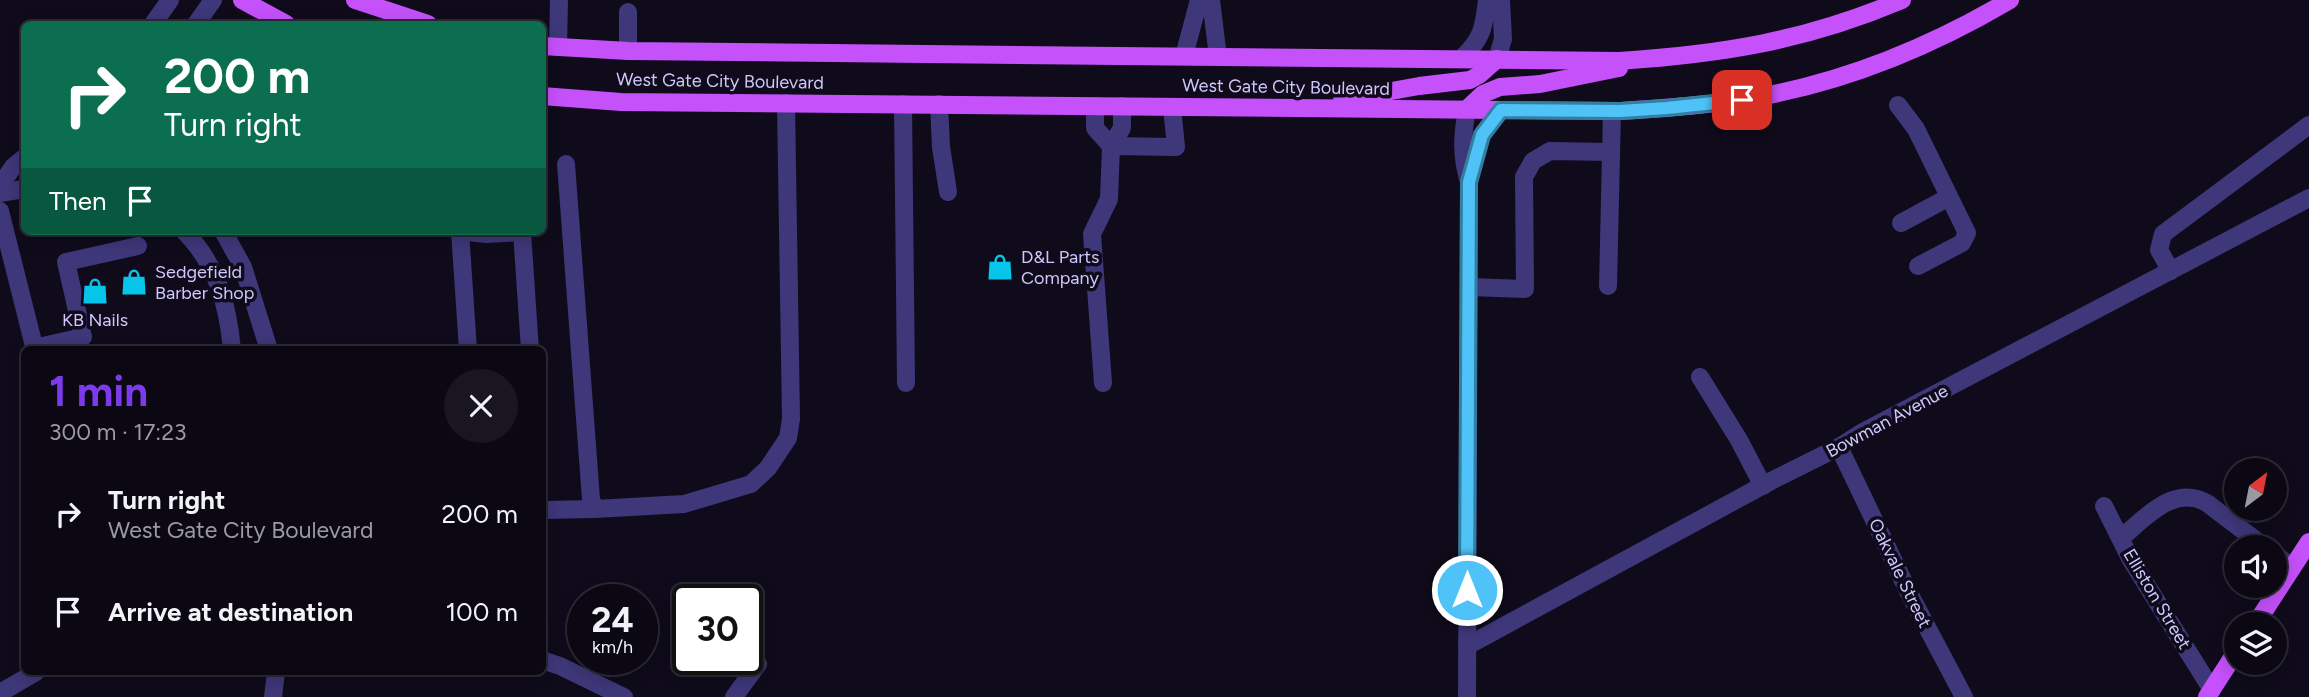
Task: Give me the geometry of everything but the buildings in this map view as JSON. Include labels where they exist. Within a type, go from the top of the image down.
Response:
[{"type":"main road","points":[[242,0],[280,21]]},
{"type":"main road","points":[[355,0],[419,21]]},
{"type":"main road","name":"West Gate City Boulevard","points":[[550,46],[628,51],[1619,61],[1749,48],[1830,28],[1902,0]]},
{"type":"main road","name":"West Gate City Boulevard","points":[[546,96],[621,102],[1612,111],[1667,108],[1758,97],[1845,76],[1928,44],[2010,0]]},
{"type":"main road","points":[[1467,109],[1483,94],[1500,87],[1540,84],[1663,58]]},
{"type":"main road","points":[[1301,108],[1419,86],[1459,83],[1479,75],[1497,59]]},
{"type":"main road","points":[[2263,612],[2309,542]]},
{"type":"main road","points":[[2210,694],[2224,671]]},
{"type":"street","points":[[155,21],[170,0]]},
{"type":"street","points":[[198,21],[213,0]]},
{"type":"street","points":[[550,46],[559,0]]},
{"type":"street","points":[[1184,56],[1199,0]]},
{"type":"street","points":[[1211,0],[1218,57]]},
{"type":"street","points":[[1461,59],[1482,33],[1487,0]]},
{"type":"street","points":[[1497,59],[1503,39],[1501,0]]},
{"type":"street","points":[[628,12],[628,51]]},
{"type":"street","points":[[546,510],[684,504],[751,485],[768,468],[788,438],[791,419],[786,103]]},
{"type":"street","points":[[903,104],[906,383]]},
{"type":"street","points":[[939,104],[941,147],[948,192]]},
{"type":"street","points":[[1898,105],[1916,129],[1967,233],[1962,243],[1918,266]]},
{"type":"street","points":[[1095,106],[1095,128],[1111,146],[1175,147],[1172,107]]},
{"type":"street","points":[[1103,383],[1092,234],[1109,199],[1111,146],[1122,128],[1122,106]]},
{"type":"street","points":[[1467,109],[1462,161],[1469,182]]},
{"type":"street","points":[[1467,697],[1469,182],[1482,135],[1501,110]]},
{"type":"street","points":[[1608,286],[1612,111]]},
{"type":"street","points":[[2171,271],[2159,250],[2163,234],[2309,125]]},
{"type":"street","points":[[1469,287],[1525,289],[1524,177],[1533,161],[1550,151],[1611,152]]},
{"type":"street","points":[[0,186],[21,160]]},
{"type":"street","points":[[566,164],[591,499],[595,509]]},
{"type":"street","points":[[0,193],[21,190]]},
{"type":"street","points":[[1901,223],[1950,197]]},
{"type":"street","name":"Bowman Avenue","points":[[1467,646],[1861,433],[2309,198]]},
{"type":"street","points":[[0,211],[33,346]]},
{"type":"street","points":[[188,235],[202,251],[218,281],[226,309],[231,346]]},
{"type":"street","points":[[225,235],[243,267],[268,346]]},
{"type":"street","points":[[460,235],[468,346]]},
{"type":"street","points":[[523,235],[530,346]]},
{"type":"street","points":[[46,346],[83,337],[66,262],[138,246]]},
{"type":"street","points":[[1700,377],[1739,440],[1763,486]]},
{"type":"street","name":"Oakvale Street","points":[[1839,447],[1910,595],[1964,697]]},
{"type":"street","points":[[2121,537],[2166,502],[2187,497],[2207,503],[2249,535]]},
{"type":"street","name":"Elliston Street","points":[[2104,506],[2131,559],[2210,694]]},
{"type":"street","points":[[2287,564],[2292,568]]},
{"type":"street","points":[[546,662],[624,697]]},
{"type":"street","points":[[0,693],[31,675]]},
{"type":"street","points":[[273,697],[276,675]]},
{"type":"street","points":[[734,697],[750,675]]},
{"type":"place","name":"D&L Parts Company","points":[[1000,267]]},
{"type":"place","name":"Sedgefield Barber Shop","points":[[134,282]]},
{"type":"place","name":"KB Nails","points":[[95,291]]},
{"type":"route","points":[[1467,590],[1469,182],[1484,131],[1501,110],[1620,111],[1742,100]]}]
